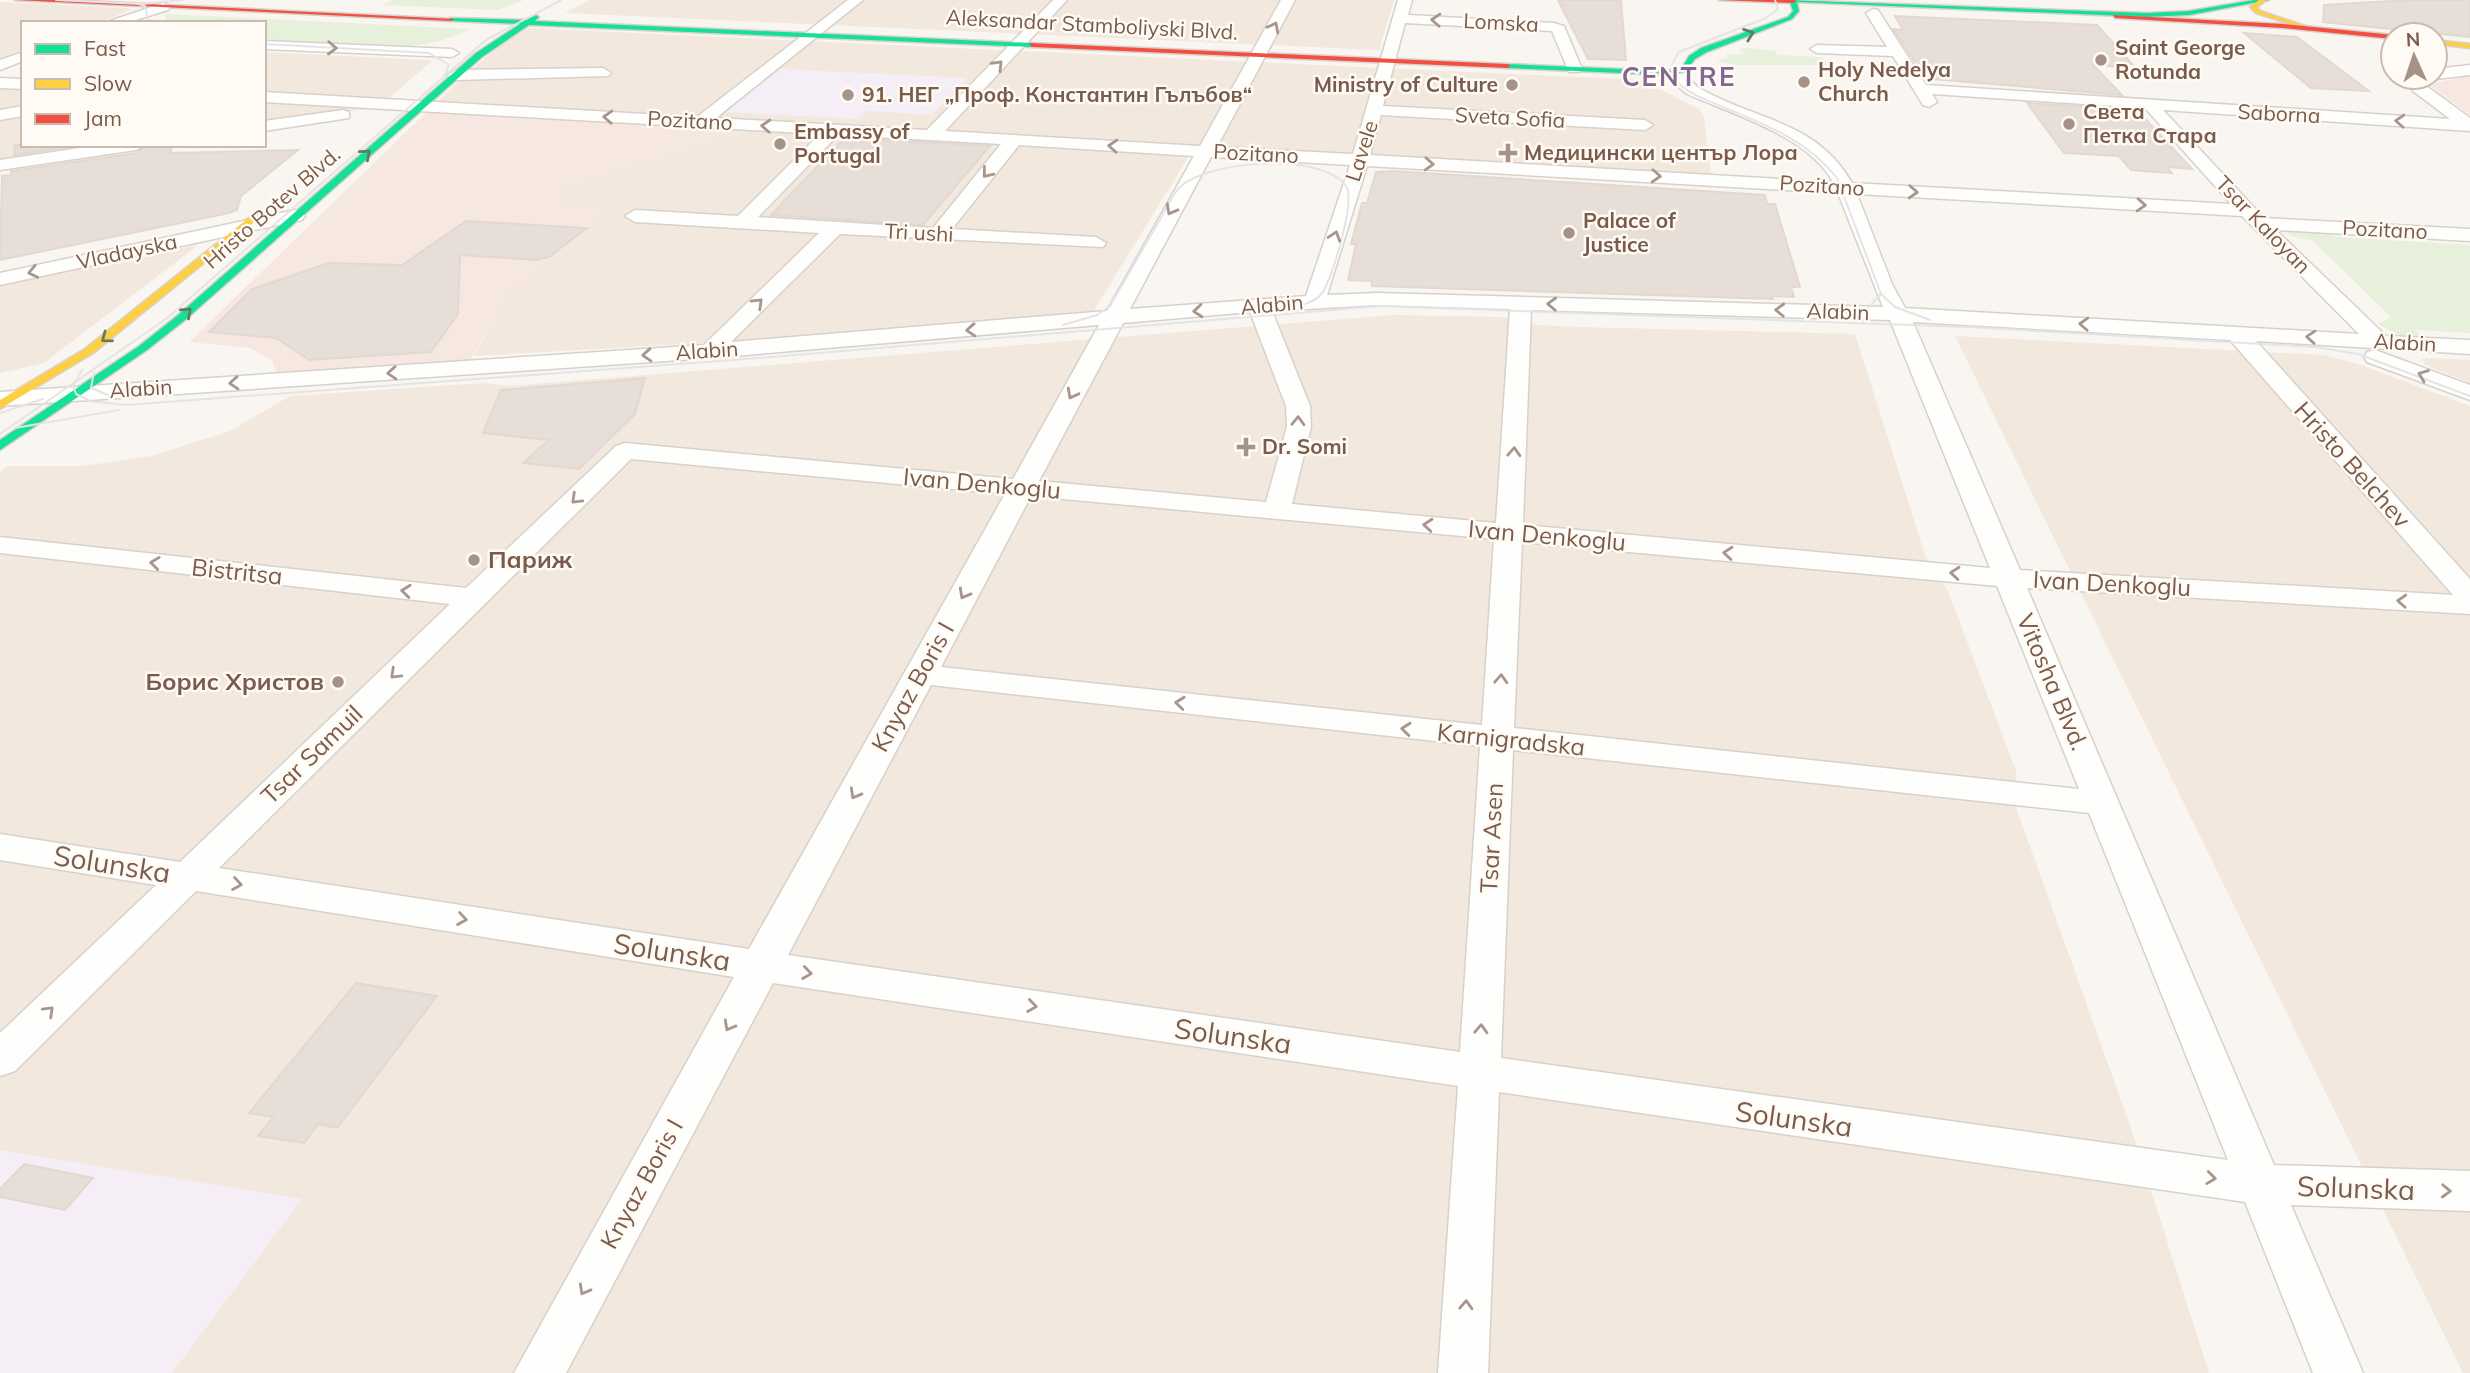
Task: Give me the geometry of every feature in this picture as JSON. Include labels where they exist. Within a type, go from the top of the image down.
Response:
[{"type":"main road","name":"Aleksandar Stamboliyski Blvd.","points":[[18,0],[178,3],[1574,69],[1655,64],[1675,72]]},
{"type":"main road","points":[[1722,0],[1793,0]]},
{"type":"main road","points":[[1787,0],[2099,15],[2379,36]]},
{"type":"main road","points":[[1675,72],[1687,69],[1689,61],[1704,50],[1790,18],[1796,11],[1793,0]]},
{"type":"main road","points":[[2099,15],[2163,15],[2265,0]]},
{"type":"main road","points":[[2265,0],[2253,6],[2258,12],[2310,29]]},
{"type":"main road","points":[[1689,39],[1750,15],[1767,1]]},
{"type":"main road","name":"Aleksandar Stamboliyski Blvd.","points":[[142,12],[178,3]]},
{"type":"main road","name":"Hristo Botev Blvd.","points":[[432,69],[463,45],[505,20],[549,4]]},
{"type":"main road","name":"Hristo Botev Blvd.","points":[[0,446],[181,318],[456,75],[490,46],[529,21],[549,4]]},
{"type":"main road","points":[[2208,10],[2310,29]]},
{"type":"main road","points":[[2449,44],[2470,46]]},
{"type":"main road","points":[[383,110],[408,89]]},
{"type":"main road","name":"Hristo Botev Blvd.","points":[[3,396],[66,365],[144,309],[273,203]]},
{"type":"street","points":[[701,122],[856,0]]},
{"type":"street","points":[[932,135],[1060,0]]},
{"type":"street","name":"Knyaz Boris I","points":[[539,1373],[1288,0]]},
{"type":"street","name":"Lavele","points":[[1315,301],[1375,110],[1405,0]]},
{"type":"street","points":[[117,21],[142,12]]},
{"type":"street","points":[[1873,13],[1898,52]]},
{"type":"street","name":"Lomska","points":[[1399,19],[1554,27],[1559,29],[1574,69]]},
{"type":"street","points":[[266,45],[463,45]]},
{"type":"street","points":[[1817,49],[1898,52]]},
{"type":"street","name":"Saborna","points":[[1898,52],[1925,95],[2469,126]]},
{"type":"street","points":[[0,65],[21,57]]},
{"type":"street","points":[[2449,72],[2470,70]]},
{"type":"street","name":"Vitosha Blvd.","points":[[1675,72],[1686,88],[1803,140],[1831,162],[1845,187],[2338,1373]]},
{"type":"street","points":[[456,75],[603,73]]},
{"type":"street","points":[[0,83],[21,84]]},
{"type":"street","points":[[2423,91],[2469,126]]},
{"type":"street","points":[[266,97],[383,110]]},
{"type":"street","name":"Pozitano","points":[[383,110],[421,106],[1845,187],[2470,235]]},
{"type":"street","name":"Tsar Kaloyan","points":[[2151,106],[2377,349]]},
{"type":"street","points":[[266,127],[383,110]]},
{"type":"street","name":"Sveta Sofia","points":[[1375,110],[1644,125]]},
{"type":"street","points":[[0,115],[21,111]]},
{"type":"street","points":[[743,222],[834,130]]},
{"type":"street","points":[[938,234],[1014,140]]},
{"type":"street","points":[[0,165],[122,147]]},
{"type":"street","name":"Vladayska","points":[[0,279],[295,216]]},
{"type":"street","name":"Tri ushi","points":[[635,216],[1096,243]]},
{"type":"street","points":[[710,351],[835,228]]},
{"type":"street","name":"Alabin","points":[[3,396],[76,394],[710,351],[1261,305],[1377,299],[1897,314],[2235,332],[2377,349],[2470,346]]},
{"type":"street","name":"Tsar Asen","points":[[1463,1373],[1521,303]]},
{"type":"street","points":[[1261,305],[1261,315],[1298,405],[1299,427],[1277,511]]},
{"type":"street","name":"Hristo Belchev","points":[[2235,332],[2470,597]]},
{"type":"street","points":[[2377,349],[2470,393]]},
{"type":"street","points":[[0,436],[28,426]]},
{"type":"street","name":"Ivan Denkoglu","points":[[625,451],[2008,578],[2470,605]]},
{"type":"street","name":"Tsar Samuil","points":[[0,1059],[625,451]]},
{"type":"street","name":"Bistritsa","points":[[0,545],[474,598]]},
{"type":"street","name":"Karnigradska","points":[[920,674],[2102,803]]},
{"type":"street","name":"Solunska","points":[[0,847],[761,966],[1478,1073],[2259,1184],[2470,1191]]},
{"type":"shaded area","points":[[589,0],[1394,0],[1379,50],[565,13]]},
{"type":"shaded area","points":[[0,2],[131,10],[103,21],[21,21],[21,51],[0,59]]},
{"type":"shaded area","points":[[528,28],[1641,80],[1699,109],[1704,117],[1711,176],[1194,148],[1093,312],[757,340],[474,356],[508,294],[615,206],[564,202],[564,187],[767,124],[436,103],[504,41]]},
{"type":"shaded area","points":[[266,52],[432,61],[378,107],[266,124]]},
{"type":"shaded area","name":"91. НЕГ „Проф. Константин Гълъбов“","points":[[781,69],[967,78],[931,115],[867,111],[859,119],[724,112]]},
{"type":"shaded area","points":[[2470,75],[2470,115],[2437,91],[2449,91],[2449,80]]},
{"type":"shaded area","points":[[0,84],[21,86],[21,147],[98,147],[0,161]]},
{"type":"shaded area","points":[[436,103],[770,123],[564,187],[564,202],[616,206],[508,294],[468,365],[278,378],[272,360],[250,348],[189,342]]},
{"type":"shaded area","points":[[198,245],[44,363],[0,373],[0,284]]},
{"type":"shaded area","points":[[1394,315],[1501,317],[1539,325],[1579,327],[1855,334],[1926,558],[1948,591],[2016,771],[2017,810],[2132,1131],[2209,1373],[0,1373],[0,472],[8,466],[83,466],[152,456],[230,431],[290,396],[483,383],[509,386]]},
{"type":"shaded area","points":[[1955,336],[2324,355],[2358,364],[2470,406],[2470,1373],[2463,1373]]},
{"type":"shaded area","points":[[2422,359],[2470,360],[2470,383],[2425,365]]},
{"type":"shaded area","points":[[0,1150],[302,1199],[172,1373],[0,1373]]},
{"type":"green space","points":[[393,0],[524,0],[497,10],[383,5]]},
{"type":"green space","points":[[165,14],[469,29],[423,44],[369,47],[266,40],[266,21],[166,21]]},
{"type":"green space","points":[[1739,49],[1775,51],[1777,55],[1822,57],[1827,65],[1736,65],[1716,61],[1728,58],[1727,54],[1745,54]]},
{"type":"green space","points":[[2285,229],[2316,229],[2339,237],[2470,245],[2470,333],[2415,330],[2424,339],[2397,336],[2378,323],[2392,318],[2313,241],[2290,236]]},
{"type":"building","points":[[1558,0],[1621,0],[1626,60],[1588,59]]},
{"type":"building","points":[[2470,0],[2470,37],[2449,35],[2449,21],[2379,21],[2379,28],[2323,22],[2324,5]]},
{"type":"building","points":[[1895,16],[2097,25],[2132,64],[2120,63],[2122,67],[2093,65],[2122,95],[1932,79],[1926,69],[1919,68],[1893,29],[1903,30]]},
{"type":"building","points":[[2244,33],[2297,37],[2369,91],[2311,88]]},
{"type":"building","points":[[2027,103],[2137,110],[2192,169],[2167,167],[2172,173],[2131,170],[2119,156],[2064,153]]},
{"type":"building","points":[[845,138],[990,146],[923,225],[771,215]]},
{"type":"building","points":[[15,145],[67,147],[14,155]]},
{"type":"building","points":[[144,147],[171,147],[171,153],[298,150],[241,196],[237,210],[229,213],[0,260],[2,176],[11,175],[11,171],[136,153]]},
{"type":"building","name":"Palace of Justice","points":[[1376,172],[1765,195],[1767,204],[1775,204],[1800,287],[1791,287],[1794,297],[1771,296],[1773,299],[1372,286],[1372,281],[1348,280],[1356,244],[1351,244],[1362,203],[1367,203]]},
{"type":"building","points":[[466,221],[587,228],[549,257],[536,260],[460,255],[458,314],[431,352],[309,360],[276,338],[209,332],[252,289],[329,263],[402,265]]},
{"type":"building","points":[[645,378],[635,414],[579,469],[523,463],[549,440],[483,433],[501,390]]},
{"type":"building","points":[[356,983],[437,996],[337,1128],[318,1124],[304,1143],[258,1136],[273,1117],[249,1113]]},
{"type":"building","points":[[24,1164],[93,1178],[65,1210],[0,1197],[0,1189]]},
{"type":"tram line","points":[[56,0],[139,4]]},
{"type":"tram line","points":[[139,4],[183,0]]},
{"type":"tram line","points":[[444,76],[486,40],[561,0]]},
{"type":"tram line","points":[[1775,0],[1778,9],[1766,18],[1679,52],[1672,64],[1672,77],[1696,95],[1785,135],[1813,153],[1825,165],[1837,178],[1881,294]]},
{"type":"tram line","points":[[139,4],[145,6],[149,21]]},
{"type":"tram line","points":[[266,44],[429,53],[449,65],[444,76]]},
{"type":"tram line","points":[[75,382],[166,319],[444,76]]},
{"type":"tram line","points":[[1063,325],[1097,315],[1110,306],[1180,187],[1194,178],[1238,166],[1290,164],[1314,168],[1333,175],[1346,186],[1346,221],[1329,280],[1318,297],[1300,306]]},
{"type":"tram line","points":[[1837,315],[1869,307],[1881,294]]},
{"type":"tram line","points":[[1881,294],[1895,307],[1930,320]]},
{"type":"tram line","points":[[75,382],[73,386],[76,394],[90,401],[126,405],[759,358],[1380,306],[1968,327],[2315,347],[2358,354],[2470,396]]},
{"type":"tram line","points":[[75,382],[82,370]]},
{"type":"tram line","points":[[94,372],[91,388],[113,397]]},
{"type":"tram line","points":[[0,434],[75,382]]},
{"type":"tram line","points":[[0,413],[43,399]]},
{"type":"tram line","points":[[15,428],[119,410]]},
{"type":"traffic: fast","points":[[1787,0],[2147,15],[2189,13],[2266,0]]},
{"type":"traffic: fast","points":[[1507,66],[1667,73],[1684,71],[1692,58],[1704,50],[1790,18],[1796,11],[1793,0]]},
{"type":"traffic: fast","points":[[0,446],[143,348],[181,318],[479,55],[536,17]]},
{"type":"traffic: fast","points":[[451,19],[1032,45]]},
{"type":"traffic: slow","points":[[2263,0],[2253,7],[2258,12],[2310,29]]},
{"type":"traffic: slow","points":[[2449,44],[2470,46]]},
{"type":"traffic: slow","points":[[0,405],[89,351],[259,214]]},
{"type":"traffic: jam","points":[[18,0],[451,19]]},
{"type":"traffic: jam","points":[[1722,0],[1793,1]]},
{"type":"traffic: jam","points":[[2115,16],[2283,26],[2379,36]]},
{"type":"traffic: jam","points":[[1032,45],[1507,66]]},
{"type":"place","name":"Saint George Rotunda","points":[[2101,60]]},
{"type":"place","name":"Holy Nedelya Church","points":[[1804,82]]},
{"type":"place","name":"Ministry of Culture","points":[[1512,85]]},
{"type":"place","name":"91. НЕГ „Проф. Константин Гълъбов“","points":[[848,95]]},
{"type":"place","name":"Света Петка Стара","points":[[2069,124]]},
{"type":"place","name":"Embassy of Portugal","points":[[780,144]]},
{"type":"place","name":"Медицински център Лора","points":[[1508,153]]},
{"type":"place","name":"Palace of Justice","points":[[1569,233]]},
{"type":"place","name":"Dr. Somi","points":[[1246,447]]},
{"type":"place","name":"Париж","points":[[474,560]]},
{"type":"place","name":"Борис Христов","points":[[338,682]]},
{"type":"district","name":"CENTRE","points":[[1679,77]]}]
